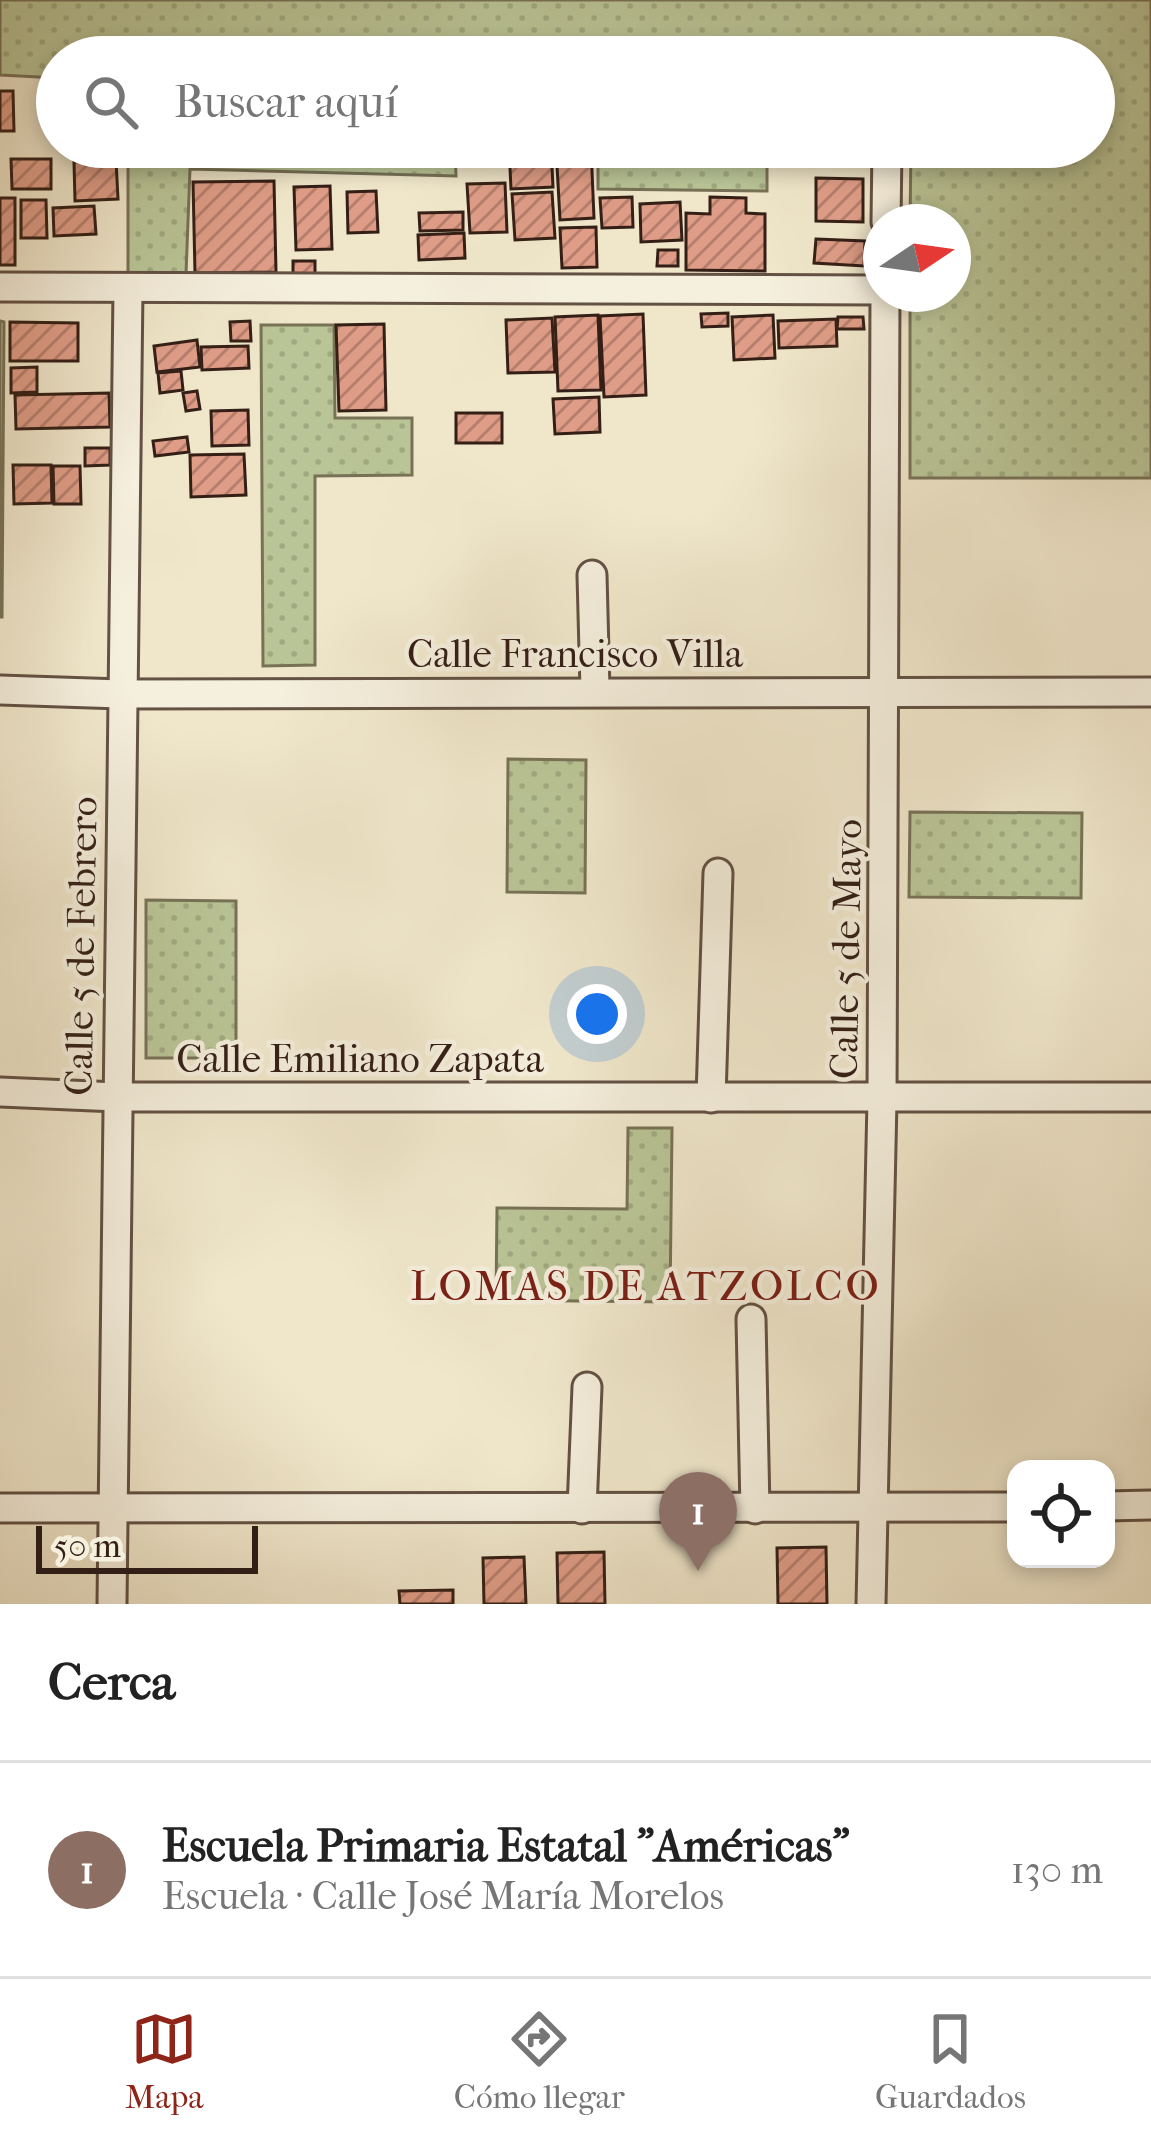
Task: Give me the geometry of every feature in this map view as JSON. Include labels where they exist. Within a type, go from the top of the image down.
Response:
[{"type":"street","points":[[886,204],[887,168]]},
{"type":"street","points":[[0,287],[863,292]]},
{"type":"street","name":"Calle 5 de Febrero","points":[[112,1604],[128,290]]},
{"type":"street","name":"Calle 5 de Mayo","points":[[871,1604],[886,692],[883,312]]},
{"type":"street","points":[[592,575],[595,690]]},
{"type":"street","name":"Calle Francisco Villa","points":[[0,690],[121,694],[1151,692]]},
{"type":"street","points":[[711,1099],[718,873]]},
{"type":"street","name":"Calle Emiliano Zapata","points":[[0,1092],[117,1097],[1151,1097]]},
{"type":"street","points":[[751,1319],[755,1509]]},
{"type":"street","points":[[582,1509],[586,1387]]},
{"type":"street","points":[[1115,1506],[1151,1505]]},
{"type":"street","points":[[0,1508],[1007,1507]]},
{"type":"green space","points":[[0,0],[1151,0],[1151,478],[910,478],[910,312],[971,312],[971,204],[910,204],[911,168],[1115,168],[1115,36],[36,36],[36,77],[0,75]]},
{"type":"green space","points":[[128,168],[456,168],[456,176],[190,169],[186,274],[128,273]]},
{"type":"green space","points":[[598,168],[767,168],[767,191],[598,189]]},
{"type":"green space","points":[[0,321],[4,322],[2,617],[0,617]]},
{"type":"green space","points":[[261,325],[334,325],[335,418],[412,418],[412,475],[315,476],[315,665],[263,666]]},
{"type":"green space","points":[[508,759],[586,760],[585,893],[507,892]]},
{"type":"green space","points":[[910,812],[1082,813],[1081,898],[909,897]]},
{"type":"green space","points":[[146,900],[236,901],[236,1058],[146,1058]]},
{"type":"green space","points":[[628,1128],[672,1128],[670,1302],[496,1300],[497,1208],[627,1209]]},
{"type":"building","points":[[0,91],[13,91],[14,131],[0,131]]},
{"type":"building","points":[[11,159],[36,159],[36,168],[51,168],[51,189],[12,189]]},
{"type":"building","points":[[74,168],[116,168],[118,199],[75,201]]},
{"type":"building","points":[[510,168],[552,168],[553,187],[511,189]]},
{"type":"building","points":[[557,168],[592,168],[594,218],[560,220]]},
{"type":"building","points":[[816,178],[863,179],[863,222],[816,221]]},
{"type":"building","points":[[274,181],[276,272],[195,273],[193,182]]},
{"type":"building","points":[[505,183],[507,232],[470,233],[467,184]]},
{"type":"building","points":[[330,186],[332,249],[296,250],[294,187]]},
{"type":"building","points":[[376,191],[378,232],[348,233],[347,192]]},
{"type":"building","points":[[552,192],[555,238],[515,240],[512,194]]},
{"type":"building","points":[[632,197],[633,227],[602,228],[600,198]]},
{"type":"building","points":[[710,197],[746,198],[746,213],[765,214],[765,271],[686,270],[686,213],[710,214]]},
{"type":"building","points":[[0,198],[15,198],[15,265],[0,265]]},
{"type":"building","points":[[21,200],[46,200],[47,238],[21,238]]},
{"type":"building","points":[[680,202],[682,240],[641,242],[640,204]]},
{"type":"building","points":[[94,206],[96,234],[54,236],[53,208]]},
{"type":"building","points":[[463,212],[463,230],[420,231],[419,213]]},
{"type":"building","points":[[596,227],[597,267],[562,268],[560,228]]},
{"type":"building","points":[[464,233],[465,258],[419,260],[418,235]]},
{"type":"building","points":[[816,239],[863,241],[863,266],[814,263]]},
{"type":"building","points":[[658,250],[678,250],[678,266],[657,266]]},
{"type":"building","points":[[293,261],[315,261],[315,276],[293,276]]},
{"type":"building","points":[[728,313],[728,326],[702,327],[701,314]]},
{"type":"building","points":[[643,314],[646,395],[604,397],[600,316]]},
{"type":"building","points":[[598,315],[601,390],[558,391],[555,317]]},
{"type":"building","points":[[773,315],[775,358],[734,360],[732,317]]},
{"type":"building","points":[[838,317],[863,317],[864,329],[837,329]]},
{"type":"building","points":[[552,318],[555,372],[508,373],[506,320]]},
{"type":"building","points":[[836,319],[837,346],[779,348],[778,321]]},
{"type":"building","points":[[250,321],[251,341],[231,341],[230,322]]},
{"type":"building","points":[[10,322],[78,323],[78,361],[10,361]]},
{"type":"building","points":[[384,324],[386,410],[339,411],[336,325]]},
{"type":"building","points":[[197,340],[200,367],[157,372],[154,346]]},
{"type":"building","points":[[248,346],[249,368],[202,370],[201,347]]},
{"type":"building","points":[[37,367],[37,392],[11,393],[11,368]]},
{"type":"building","points":[[181,371],[183,390],[160,393],[158,373]]},
{"type":"building","points":[[197,391],[200,409],[186,411],[183,393]]},
{"type":"building","points":[[109,393],[110,427],[16,429],[15,395]]},
{"type":"building","points":[[599,397],[600,432],[555,434],[553,399]]},
{"type":"building","points":[[248,410],[249,445],[212,446],[211,411]]},
{"type":"building","points":[[456,413],[502,413],[502,443],[456,443]]},
{"type":"building","points":[[187,437],[189,452],[155,456],[153,441]]},
{"type":"building","points":[[85,448],[110,448],[110,465],[85,466]]},
{"type":"building","points":[[244,454],[246,495],[191,497],[190,455]]},
{"type":"building","points":[[13,465],[51,465],[52,503],[14,504]]},
{"type":"building","points":[[53,466],[80,466],[81,504],[54,504]]},
{"type":"building","points":[[826,1547],[827,1604],[778,1604],[777,1548]]},
{"type":"building","points":[[604,1552],[605,1604],[558,1604],[557,1553]]},
{"type":"building","points":[[524,1557],[526,1604],[484,1604],[483,1558]]},
{"type":"building","points":[[453,1590],[453,1604],[400,1604],[399,1591]]},
{"type":"place","name":"Escuela Primaria Estatal \"Américas\"","points":[[698,1571]]},
{"type":"district","name":"LOMAS DE ATZOLCO","points":[[646,1285]]}]
